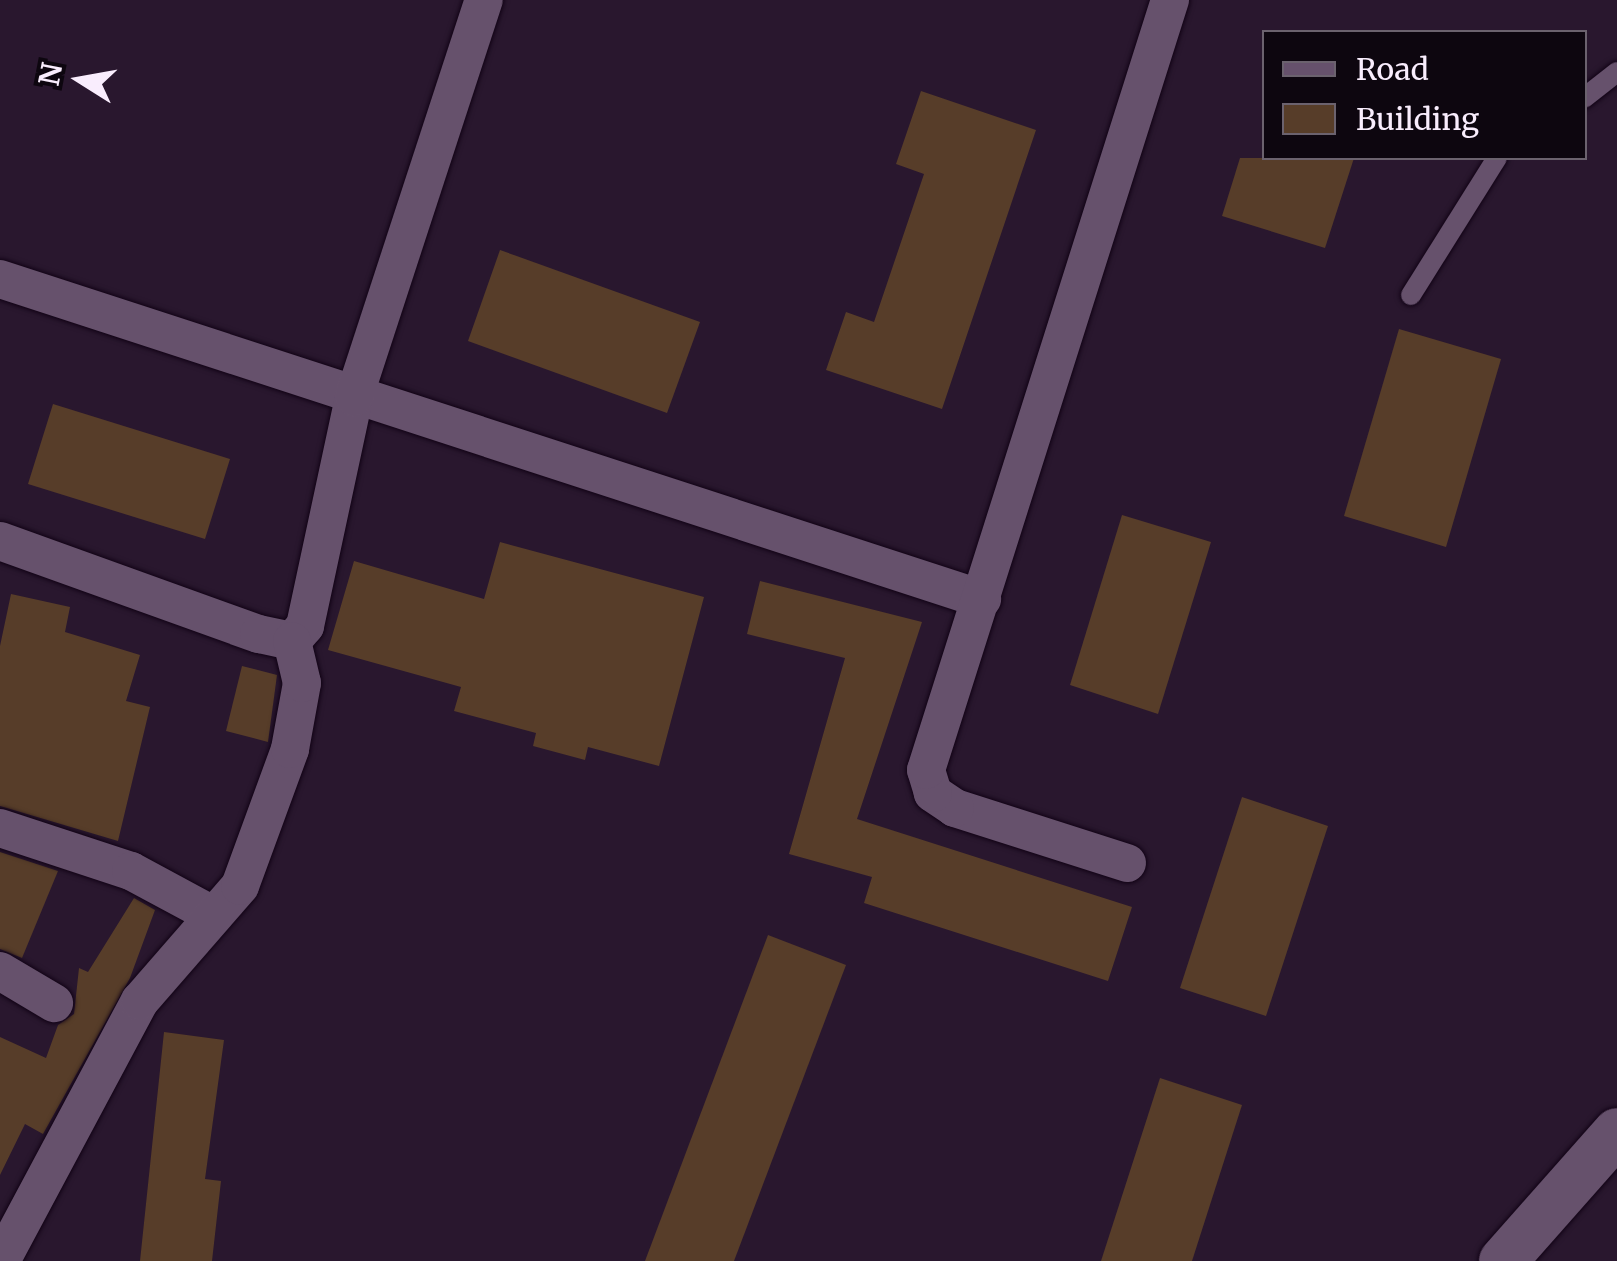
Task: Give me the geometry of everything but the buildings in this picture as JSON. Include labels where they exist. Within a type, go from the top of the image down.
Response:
[{"type":"street","points":[[292,641],[306,626],[354,397],[484,0]]},
{"type":"street","points":[[1128,863],[933,793],[930,748],[982,600],[1165,1]]},
{"type":"street","points":[[0,278],[982,600]]},
{"type":"street","points":[[0,541],[292,641]]},
{"type":"street","points":[[1,1261],[140,1002],[211,914],[240,886],[290,749],[302,683],[292,641]]},
{"type":"street","points":[[0,828],[131,870],[211,914]]},
{"type":"street","points":[[0,971],[54,1003]]},
{"type":"street","points":[[1503,1261],[1617,1132]]},
{"type":"lane","points":[[1587,96],[1617,72]]},
{"type":"lane","points":[[1411,295],[1496,160]]}]
